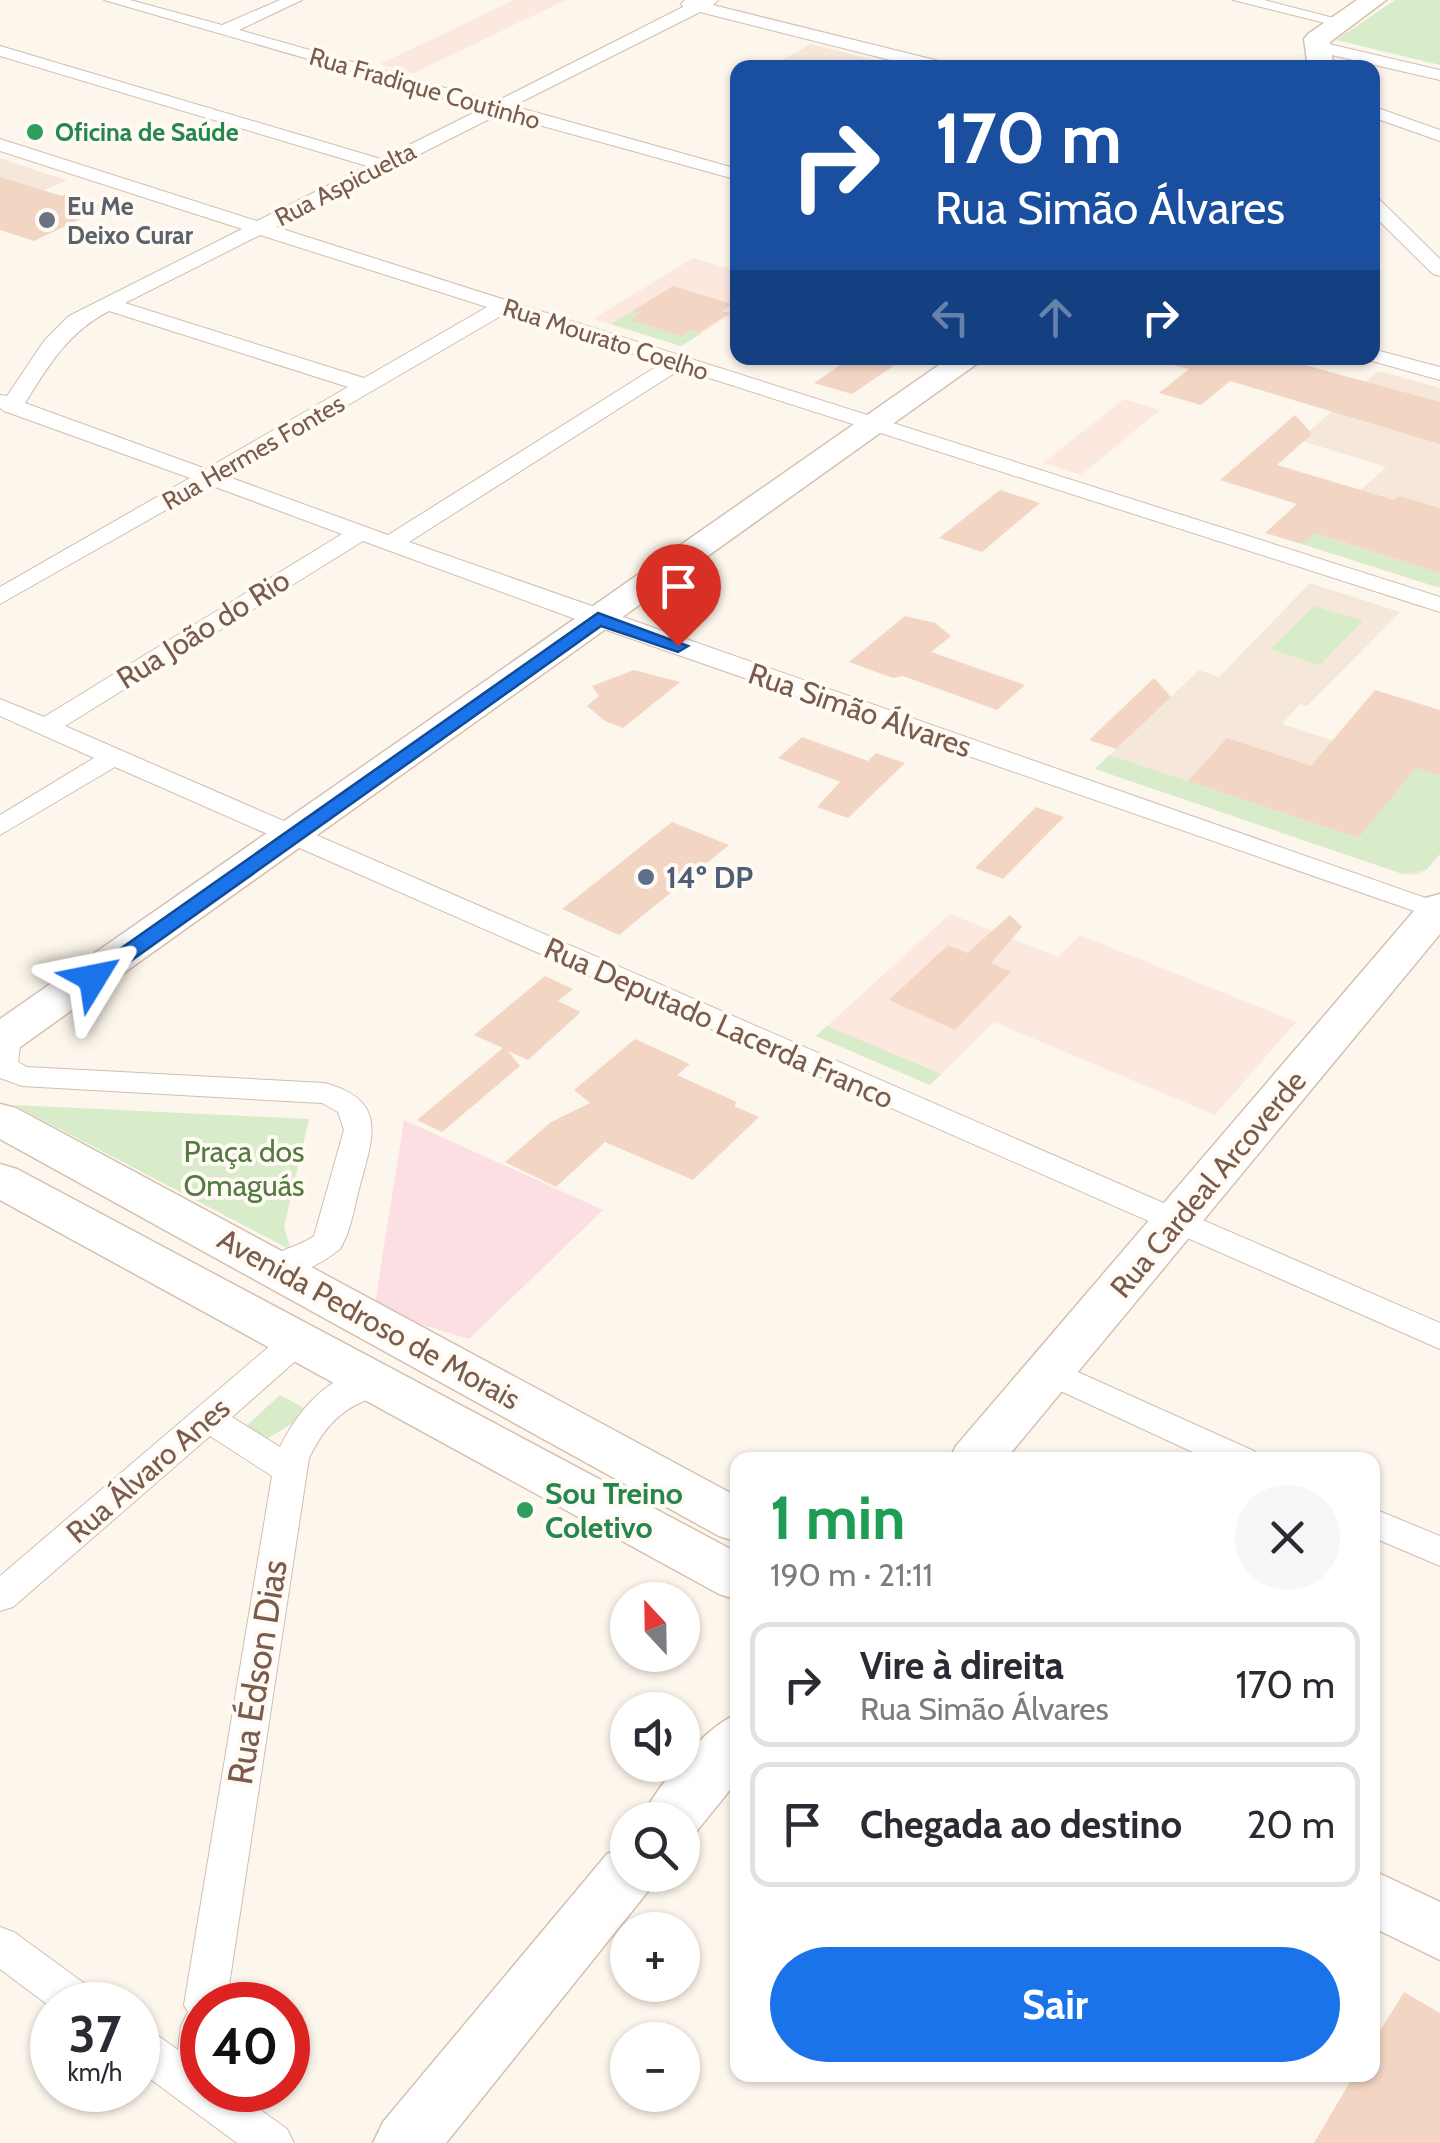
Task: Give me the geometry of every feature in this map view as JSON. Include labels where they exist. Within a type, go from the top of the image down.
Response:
[{"type":"main road","points":[[1318,57],[1317,40],[1374,0]]},
{"type":"main road","points":[[3,1039],[959,365]]},
{"type":"main road","name":"Rua Cardeal Arcoverde","points":[[983,1452],[1439,910]]},
{"type":"main road","name":"Avenida Pedroso de Morais","points":[[0,1119],[730,1518]]},
{"type":"main road","name":"Avenida Pedroso de Morais","points":[[0,1180],[730,1575]]},
{"type":"main road","points":[[685,1802],[730,1748]]},
{"type":"main road","points":[[406,2143],[612,1892]]},
{"type":"main road","points":[[1380,1900],[1440,1933]]},
{"type":"street","name":"Rua Fradique Coutinho","points":[[112,0],[730,174]]},
{"type":"street","points":[[223,31],[294,0]]},
{"type":"street","points":[[672,0],[704,3],[915,60]]},
{"type":"street","points":[[1241,0],[1341,22]]},
{"type":"street","name":"Rua Aspicuelta","points":[[6,403],[62,333],[106,304],[704,3]]},
{"type":"street","points":[[0,51],[383,165]]},
{"type":"street","points":[[1380,65],[1440,75]]},
{"type":"street","points":[[1380,114],[1440,136]]},
{"type":"street","name":"Rua Mourato Coelho","points":[[0,146],[1440,605]]},
{"type":"street","points":[[1380,212],[1440,270]]},
{"type":"street","points":[[106,304],[367,386]]},
{"type":"street","name":"Rua Hermes Fontes","points":[[0,597],[504,306]]},
{"type":"street","points":[[1380,357],[1440,374]]},
{"type":"street","points":[[390,543],[678,362]]},
{"type":"street","name":"Rua Simão Álvares","points":[[6,403],[598,619],[1439,910]]},
{"type":"street","name":"Rua João do Rio","points":[[46,727],[361,532]]},
{"type":"street","name":"Rua Deputado Lacerda Franco","points":[[0,707],[1440,1337]]},
{"type":"street","points":[[0,827],[114,756]]},
{"type":"street","points":[[3,1039],[1,1051],[8,1070],[42,1079],[325,1093],[346,1100],[356,1114],[358,1130],[329,1241],[314,1252],[275,1268]]},
{"type":"street","points":[[0,1092],[42,1079]]},
{"type":"street","name":"Rua Álvaro Anes","points":[[0,1597],[296,1342]]},
{"type":"street","points":[[1052,1372],[1225,1452]]},
{"type":"street","name":"Rua Édson Dias","points":[[209,1982],[289,1470],[302,1434],[326,1402],[376,1383]]},
{"type":"street","points":[[208,1418],[289,1470]]},
{"type":"street","points":[[1380,1525],[1440,1552]]},
{"type":"street","points":[[0,1945],[51,1982]]},
{"type":"street","points":[[229,2112],[272,2143]]},
{"type":"shaded area","points":[[514,0],[566,0],[414,73],[380,64]]},
{"type":"shaded area","points":[[811,44],[875,60],[782,60]]},
{"type":"shaded area","points":[[0,158],[47,174],[67,180],[0,210]]},
{"type":"shaded area","points":[[693,258],[730,269],[730,315],[681,346],[593,319]]},
{"type":"shaded area","points":[[1378,371],[1440,388],[1440,588],[1302,544],[1386,467],[1299,440]]},
{"type":"shaded area","points":[[1124,399],[1160,410],[1081,475],[1043,463]]},
{"type":"shaded area","points":[[1310,583],[1400,612],[1307,706],[1300,704],[1282,724],[1440,776],[1440,854],[1416,875],[1403,874],[1095,769],[1199,670],[1219,677]]},
{"type":"shaded area","points":[[950,914],[1058,957],[1080,935],[1296,1022],[1215,1115],[994,1022],[930,1085],[816,1036]]},
{"type":"shaded area","points":[[404,1120],[603,1210],[469,1339],[374,1310]]},
{"type":"green space","points":[[1395,0],[1440,0],[1440,65],[1336,40]]},
{"type":"green space","points":[[632,311],[640,313],[632,320],[681,336],[690,330],[701,334],[681,346],[611,324]]},
{"type":"green space","points":[[1314,533],[1440,573],[1440,585],[1302,544]]},
{"type":"green space","points":[[1314,606],[1363,621],[1320,665],[1270,649]]},
{"type":"green space","points":[[1109,755],[1357,838],[1416,768],[1440,776],[1440,854],[1426,870],[1403,874],[1095,769]]},
{"type":"green space","points":[[827,1026],[941,1074],[930,1085],[816,1036]]},
{"type":"green space","name":"Praça dos Omaguás","points":[[14,1105],[309,1119],[284,1227],[291,1250]]},
{"type":"green space","points":[[280,1395],[311,1412],[265,1440],[244,1428]]},
{"type":"building","points":[[0,177],[106,207],[34,241],[0,230]]},
{"type":"building","points":[[673,286],[730,303],[722,311],[730,313],[699,333],[690,330],[682,336],[630,320],[640,313],[632,311]]},
{"type":"building","points":[[841,365],[895,365],[852,394],[814,383]]},
{"type":"building","points":[[1174,365],[1305,365],[1440,402],[1440,444],[1230,381],[1201,405],[1159,393],[1189,369]]},
{"type":"building","points":[[1295,415],[1312,434],[1277,465],[1394,500],[1399,496],[1440,508],[1440,573],[1315,533],[1302,544],[1265,533],[1297,504],[1220,480]]},
{"type":"building","points":[[1000,490],[1040,503],[982,552],[939,538]]},
{"type":"building","points":[[905,616],[935,623],[951,636],[931,652],[1025,685],[997,710],[903,676],[893,678],[849,662]]},
{"type":"building","points":[[634,670],[680,682],[623,728],[605,721],[587,706],[599,696],[592,686]]},
{"type":"building","points":[[1154,678],[1171,697],[1116,749],[1089,740]]},
{"type":"building","points":[[1375,690],[1440,710],[1440,776],[1416,768],[1358,838],[1188,781],[1227,738],[1311,766]]},
{"type":"building","points":[[802,737],[868,761],[876,753],[905,763],[848,818],[817,807],[840,782],[778,758]]},
{"type":"building","points":[[1036,807],[1064,817],[1003,879],[975,868]]},
{"type":"building","name":"14º DP","points":[[672,822],[729,845],[619,935],[562,909]]},
{"type":"building","points":[[1010,915],[1022,927],[991,963],[1011,972],[955,1030],[889,1000],[948,945],[967,953]]},
{"type":"building","points":[[545,976],[573,989],[558,1001],[581,1012],[528,1060],[508,1051],[520,1066],[442,1132],[417,1120],[503,1048],[474,1035]]},
{"type":"building","points":[[635,1039],[690,1064],[677,1075],[737,1102],[734,1106],[759,1117],[693,1180],[605,1142],[556,1187],[505,1162],[551,1122],[590,1103],[574,1090]]},
{"type":"building","points":[[1404,1992],[1440,2013],[1440,2143],[1314,2143],[1350,2082],[1380,2082],[1380,2031]]},
{"type":"place","name":"Oficina de Saúde","points":[[35,132]]},
{"type":"place","name":"Eu Me Deixo Curar","points":[[47,220]]},
{"type":"place","name":"14º DP","points":[[646,877]]},
{"type":"place","name":"Sou Treino Coletivo","points":[[525,1510]]},
{"type":"route","points":[[93,978],[598,619],[678,646]]}]
